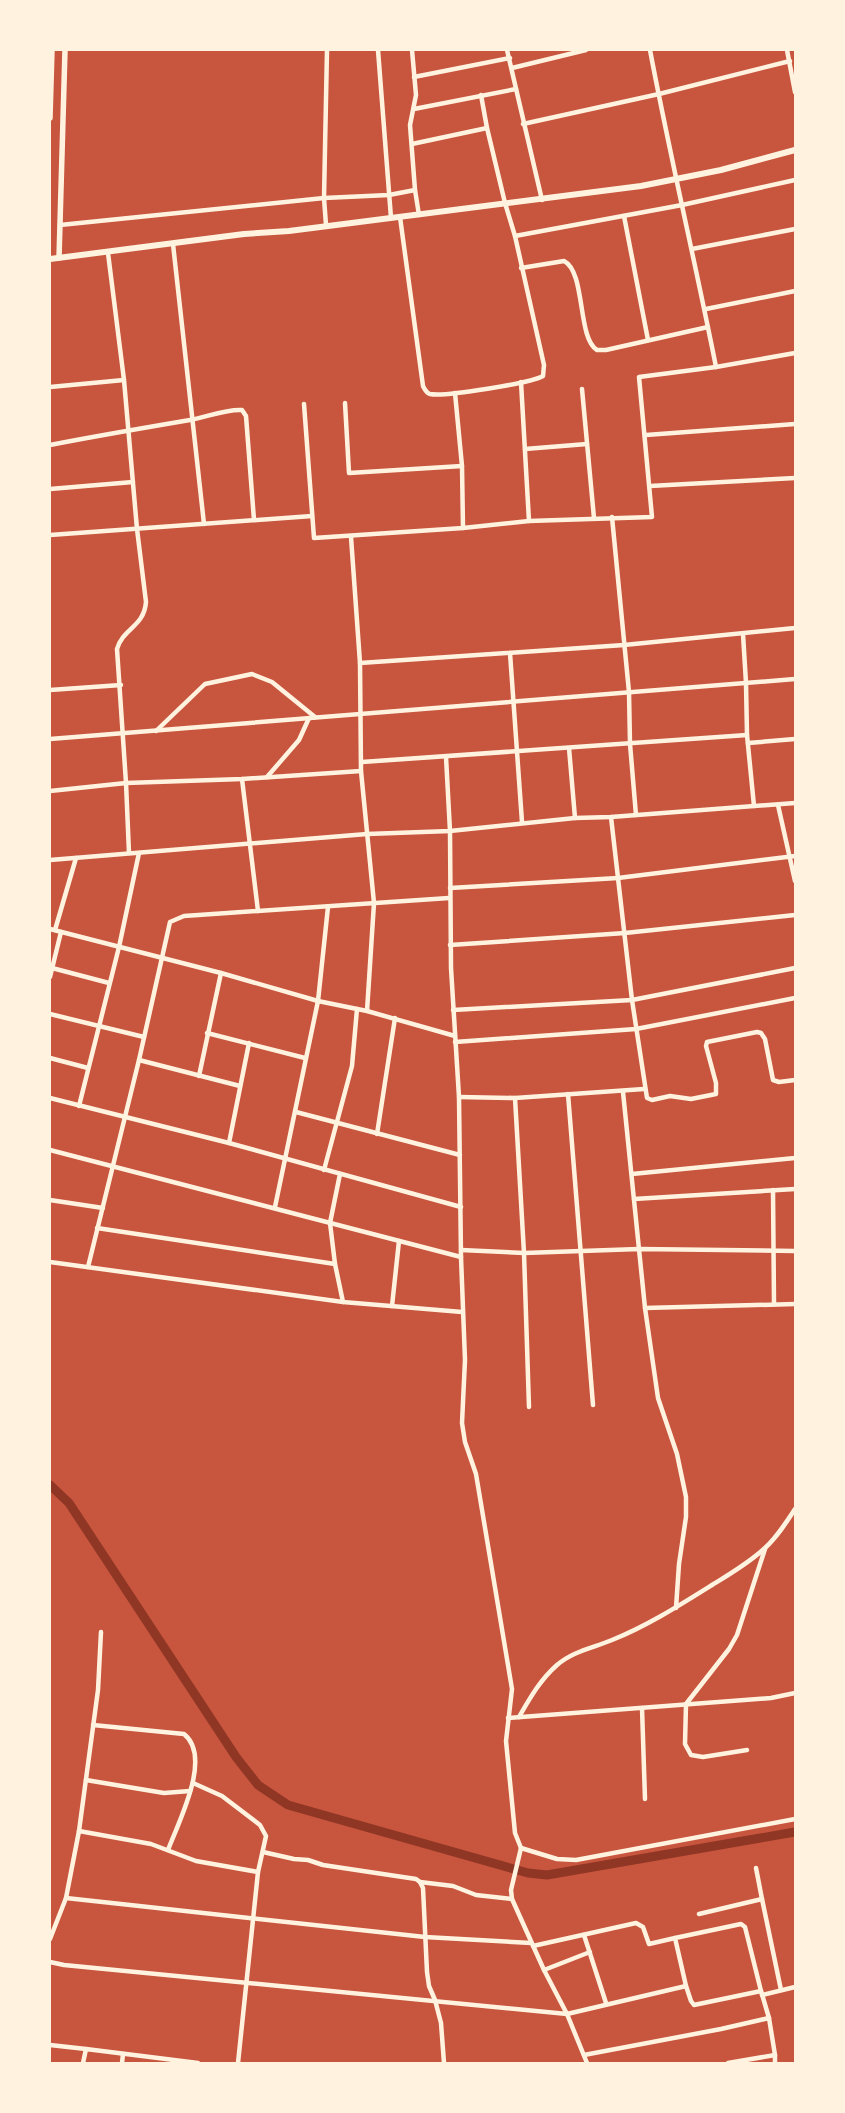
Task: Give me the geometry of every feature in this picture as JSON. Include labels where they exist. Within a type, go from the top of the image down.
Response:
[{"type":"main road","points":[[50,259],[606,192],[677,180],[795,150]]},
{"type":"street","points":[[50,118],[52,50]]},
{"type":"street","points":[[59,258],[65,50]]},
{"type":"street","points":[[326,225],[324,198],[327,50]]},
{"type":"street","points":[[378,50],[391,218]]},
{"type":"street","points":[[412,50],[416,95],[410,126],[419,215]]},
{"type":"street","points":[[508,50],[542,200]]},
{"type":"street","points":[[512,68],[586,50]]},
{"type":"street","points":[[650,50],[706,309],[716,367]]},
{"type":"street","points":[[787,50],[795,92]]},
{"type":"street","points":[[414,77],[510,58]]},
{"type":"street","points":[[524,124],[658,94],[790,61]]},
{"type":"street","points":[[414,109],[516,89]]},
{"type":"street","points":[[400,217],[422,386],[427,393],[455,393],[521,382],[543,376],[544,372],[515,236],[505,203],[481,95]]},
{"type":"street","points":[[412,144],[487,128]]},
{"type":"street","points":[[515,236],[624,216],[795,180]]},
{"type":"street","points":[[60,225],[324,198],[389,195],[415,190]]},
{"type":"street","points":[[624,216],[648,340]]},
{"type":"street","points":[[692,250],[795,229]]},
{"type":"street","points":[[173,244],[204,524]]},
{"type":"street","points":[[108,253],[124,380],[146,611],[142,619],[121,639],[117,649],[121,685],[129,853]]},
{"type":"street","points":[[521,268],[564,260],[568,263],[574,277],[589,342],[597,350],[708,327]]},
{"type":"street","points":[[706,309],[795,291]]},
{"type":"street","points":[[304,404],[314,538],[351,537],[529,521],[652,517],[646,436],[639,377],[716,367],[795,353]]},
{"type":"street","points":[[50,386],[124,380]]},
{"type":"street","points":[[521,382],[529,521]]},
{"type":"street","points":[[582,389],[594,518]]},
{"type":"street","points":[[455,393],[462,466],[463,528]]},
{"type":"street","points":[[344,403],[349,473],[462,466]]},
{"type":"street","points":[[50,445],[191,420],[232,410],[242,410],[246,416],[254,520]]},
{"type":"street","points":[[646,436],[795,424]]},
{"type":"street","points":[[525,449],[587,444]]},
{"type":"street","points":[[650,486],[795,478]]},
{"type":"street","points":[[50,489],[133,482]]},
{"type":"street","points":[[50,535],[312,516]]},
{"type":"street","points":[[612,517],[629,692],[630,744],[636,816]]},
{"type":"street","points":[[351,537],[360,662],[361,771],[374,903],[367,1011]]},
{"type":"street","points":[[360,662],[624,645],[795,628]]},
{"type":"street","points":[[742,634],[746,683],[747,735],[754,806]]},
{"type":"street","points":[[510,653],[522,822]]},
{"type":"street","points":[[156,730],[205,684],[252,674],[264,677],[272,682],[317,718]]},
{"type":"street","points":[[50,739],[795,679]]},
{"type":"street","points":[[50,690],[121,685]]},
{"type":"street","points":[[267,777],[299,740],[309,718]]},
{"type":"street","points":[[362,762],[747,735]]},
{"type":"street","points":[[748,743],[795,739]]},
{"type":"street","points":[[569,748],[575,818]]},
{"type":"street","points":[[446,757],[450,830],[450,945],[459,1097],[464,1360],[463,1432],[476,1474],[512,1689],[506,1741],[515,1833],[521,1850],[513,1882],[512,1899],[587,2063]]},
{"type":"street","points":[[50,791],[126,783],[242,779],[361,771]]},
{"type":"street","points":[[242,779],[258,911]]},
{"type":"street","points":[[50,860],[367,834],[450,830],[522,822],[636,816],[795,803]]},
{"type":"street","points":[[778,805],[792,857],[795,881]]},
{"type":"street","points":[[611,817],[632,1000],[646,1096],[649,1100],[652,1100],[670,1096],[691,1098],[716,1094],[716,1083],[706,1046],[707,1042],[757,1032],[761,1033],[765,1039],[771,1078],[776,1082],[795,1080]]},
{"type":"street","points":[[79,1106],[119,947],[138,854]]},
{"type":"street","points":[[450,888],[618,878],[792,857]]},
{"type":"street","points":[[50,977],[56,930],[76,858]]},
{"type":"street","points":[[88,1267],[126,1116],[170,922],[184,916],[449,898]]},
{"type":"street","points":[[275,1207],[318,1001],[328,907]]},
{"type":"street","points":[[450,945],[625,933],[795,915]]},
{"type":"street","points":[[56,930],[221,973],[318,1001],[394,1018],[455,1036]]},
{"type":"street","points":[[52,968],[109,983]]},
{"type":"street","points":[[453,1010],[632,1000],[795,968]]},
{"type":"street","points":[[199,1076],[221,973]]},
{"type":"street","points":[[455,1042],[636,1029],[795,998]]},
{"type":"street","points":[[324,1170],[338,1124],[352,1066],[357,1009]]},
{"type":"street","points":[[50,1014],[144,1037]]},
{"type":"street","points":[[377,1134],[394,1018]]},
{"type":"street","points":[[207,1033],[306,1058]]},
{"type":"street","points":[[229,1143],[249,1043]]},
{"type":"street","points":[[50,1058],[88,1068]]},
{"type":"street","points":[[139,1060],[240,1086]]},
{"type":"street","points":[[459,1097],[516,1098],[644,1090]]},
{"type":"street","points":[[624,1092],[645,1308],[658,1398],[677,1454],[686,1497],[686,1517],[679,1564],[676,1608]]},
{"type":"street","points":[[568,1094],[593,1405]]},
{"type":"street","points":[[50,1098],[229,1143],[461,1206]]},
{"type":"street","points":[[516,1098],[530,1407]]},
{"type":"street","points":[[296,1112],[460,1155]]},
{"type":"street","points":[[50,1150],[461,1256]]},
{"type":"street","points":[[632,1174],[795,1158]]},
{"type":"street","points":[[340,1174],[330,1223],[335,1264],[343,1302]]},
{"type":"street","points":[[774,1190],[774,1304]]},
{"type":"street","points":[[634,1199],[795,1190]]},
{"type":"street","points":[[50,1200],[103,1208]]},
{"type":"street","points":[[97,1228],[335,1264]]},
{"type":"street","points":[[392,1306],[399,1241]]},
{"type":"street","points":[[461,1250],[524,1253],[639,1248],[795,1251]]},
{"type":"street","points":[[50,1262],[343,1302],[462,1312]]},
{"type":"street","points":[[645,1308],[795,1304]]},
{"type":"street","points":[[519,1717],[534,1690],[557,1665],[575,1653],[612,1640],[676,1608],[744,1565],[766,1547],[785,1525],[795,1509]]},
{"type":"street","points":[[747,1750],[703,1757],[691,1755],[685,1744],[686,1704],[729,1649],[736,1635],[766,1547]]},
{"type":"street","points":[[50,1939],[66,1898],[79,1831],[101,1663],[101,1632]]},
{"type":"street","points":[[508,1718],[771,1698],[795,1693]]},
{"type":"street","points":[[642,1708],[645,1799]]},
{"type":"street","points":[[93,1725],[184,1734],[191,1741],[196,1761],[196,1770],[168,1850]]},
{"type":"street","points":[[86,1780],[164,1793],[190,1791]]},
{"type":"street","points":[[193,1783],[219,1794],[260,1825],[266,1836],[258,1872],[238,2063]]},
{"type":"street","points":[[521,1850],[548,1857],[576,1860],[795,1819]]},
{"type":"street","points":[[79,1831],[133,1840],[168,1850],[196,1861],[258,1872]]},
{"type":"street","points":[[263,1852],[308,1860],[323,1865],[453,1886],[476,1895],[512,1899]]},
{"type":"street","points":[[756,1868],[781,1990]]},
{"type":"street","points":[[420,1882],[423,1888],[428,1982],[441,2023],[444,2063]]},
{"type":"street","points":[[66,1898],[425,1937],[532,1945],[584,1936],[636,1923],[643,1927],[649,1944],[743,1924],[768,2018],[775,2063]]},
{"type":"street","points":[[700,1914],[762,1899]]},
{"type":"street","points":[[584,1936],[606,2003]]},
{"type":"street","points":[[675,1938],[686,1986],[694,2005],[795,1987]]},
{"type":"street","points":[[544,1970],[590,1952]]},
{"type":"street","points":[[50,1962],[64,1965],[566,2014],[606,2003],[686,1986]]},
{"type":"street","points":[[584,2055],[721,2030],[768,2018]]},
{"type":"street","points":[[50,2045],[123,2054],[161,2061],[198,2063]]},
{"type":"street","points":[[83,2063],[86,2049]]},
{"type":"street","points":[[122,2063],[123,2054]]},
{"type":"street","points":[[728,2063],[775,2055]]},
{"type":"waterway","points":[[50,1485],[69,1503],[236,1757],[258,1785],[288,1805],[528,1873],[547,1875],[795,1832]]}]
